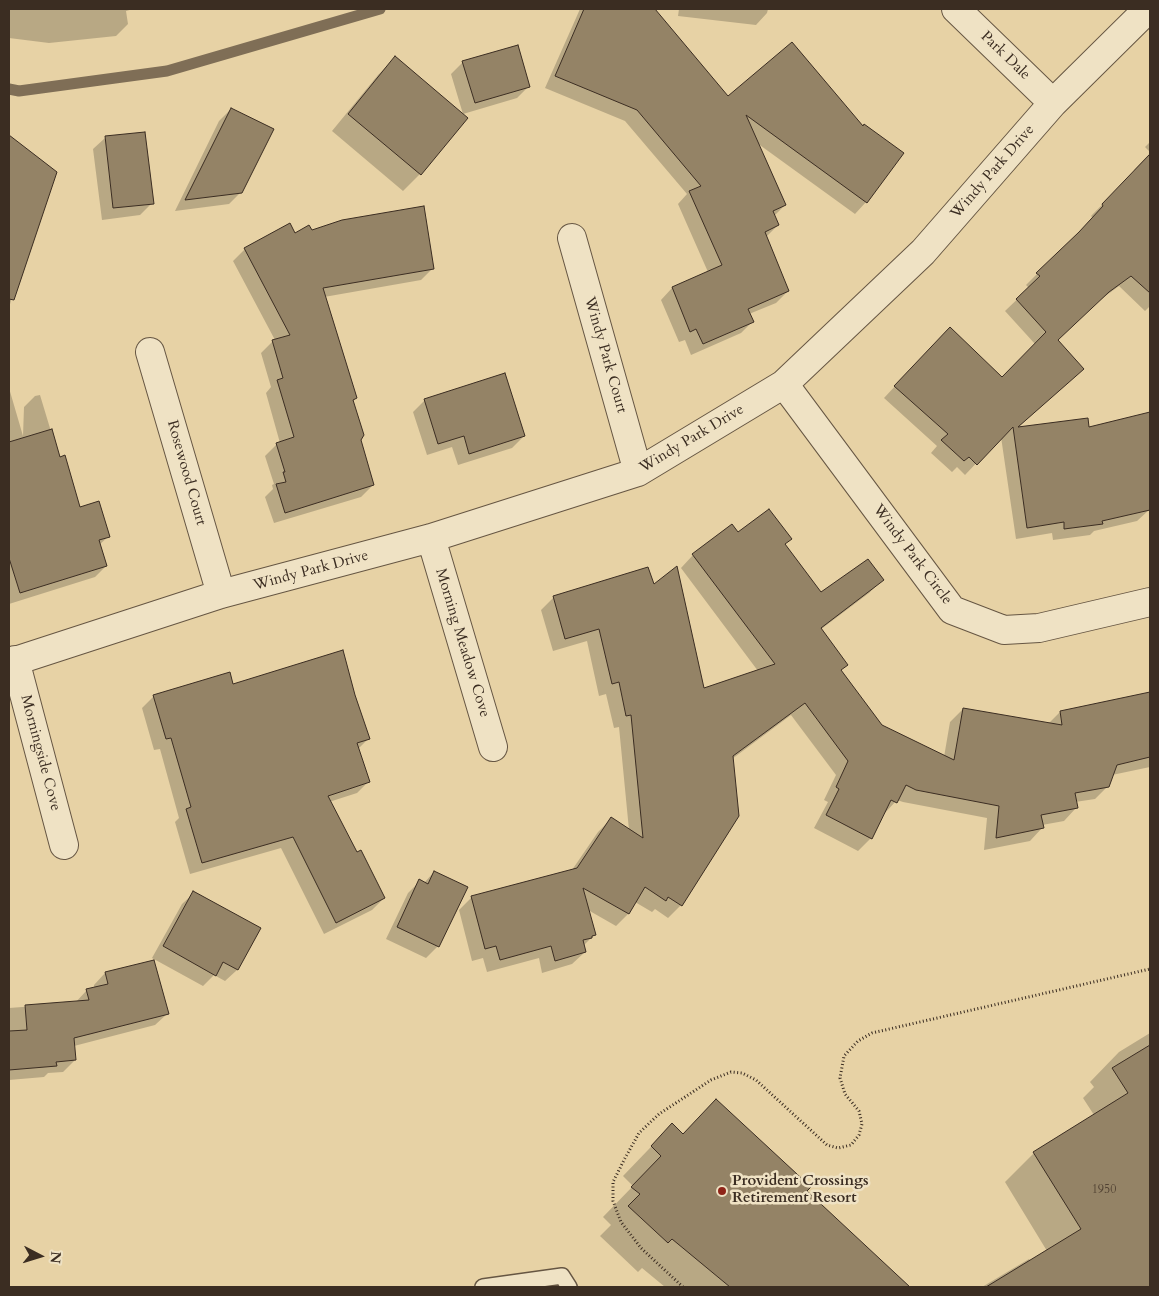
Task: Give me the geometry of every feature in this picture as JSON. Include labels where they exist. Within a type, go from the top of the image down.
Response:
[{"type":"street","name":"Park Dale","points":[[956,9],[1053,103]]},
{"type":"street","name":"Windy Park Drive","points":[[12,661],[221,594],[431,538],[638,472],[784,384],[923,252],[1053,103],[1148,9]]},
{"type":"street","name":"Windy Park Court","points":[[572,238],[638,472]]},
{"type":"street","name":"Rosewood Court","points":[[150,352],[221,594]]},
{"type":"street","name":"Windy Park Circle","points":[[784,384],[952,610],[1004,630],[1039,628],[1150,602]]},
{"type":"street","name":"Morning Meadow Cove","points":[[431,538],[493,747]]},
{"type":"street","name":"Morningside Cove","points":[[12,661],[64,845]]},
{"type":"lane","points":[[483,1287],[562,1276],[569,1287]]},
{"type":"path","points":[[683,1287],[640,1248],[621,1222],[613,1201],[614,1182],[638,1134],[659,1114],[711,1080],[731,1072],[742,1073],[756,1080],[826,1145],[838,1148],[850,1145],[859,1135],[862,1124],[859,1111],[845,1094],[840,1078],[844,1056],[858,1041],[872,1034],[1150,969]]},
{"type":"building","points":[[584,9],[655,9],[728,96],[792,42],[863,126],[864,124],[904,153],[867,203],[746,115],[786,205],[773,211],[779,225],[765,232],[789,291],[748,309],[754,322],[703,344],[696,329],[690,332],[672,287],[722,265],[689,191],[701,186],[637,110],[555,76]]},
{"type":"building","points":[[518,45],[530,87],[475,103],[462,61]]},
{"type":"building","points":[[395,56],[468,118],[421,175],[348,114]]},
{"type":"building","points":[[231,108],[274,129],[242,193],[185,200]]},
{"type":"building","points":[[145,132],[154,204],[113,208],[105,136]]},
{"type":"building","points":[[9,135],[57,172],[14,300],[9,299]]},
{"type":"building","points":[[1150,154],[1150,293],[1131,276],[1109,292],[1058,340],[1084,369],[1018,427],[1088,418],[1089,427],[1150,412],[1150,510],[1102,521],[1103,524],[1064,529],[1064,522],[1027,528],[1013,427],[977,465],[969,457],[964,461],[941,440],[948,434],[894,386],[950,327],[1002,377],[1046,332],[1016,299],[1040,276],[1036,273],[1079,232],[1103,206],[1102,204]]},
{"type":"building","points":[[424,206],[434,269],[323,288],[357,398],[353,400],[364,435],[361,440],[374,485],[285,513],[276,484],[286,482],[283,472],[285,472],[276,443],[294,437],[277,380],[283,378],[272,340],[290,335],[244,248],[290,223],[295,233],[309,225],[312,230],[342,220]]},
{"type":"building","points":[[505,373],[525,436],[469,454],[464,436],[438,444],[424,399]]},
{"type":"building","points":[[52,429],[60,457],[65,455],[80,507],[99,501],[110,537],[99,540],[107,566],[20,593],[9,558],[9,442]]},
{"type":"building","points":[[769,509],[792,539],[785,544],[821,592],[868,559],[884,580],[821,628],[848,665],[841,670],[882,725],[954,760],[963,708],[1062,725],[1060,711],[1150,692],[1150,757],[1117,765],[1109,787],[1075,793],[1078,808],[1041,815],[1044,828],[996,838],[999,806],[916,790],[906,785],[897,803],[891,800],[872,839],[826,815],[839,789],[836,787],[848,761],[805,703],[733,756],[739,816],[682,906],[668,897],[666,901],[645,887],[629,914],[583,888],[596,935],[583,940],[586,952],[555,961],[551,946],[500,960],[496,946],[485,949],[471,896],[577,868],[611,817],[643,838],[631,715],[626,716],[619,682],[612,684],[599,629],[565,639],[553,596],[648,567],[654,584],[677,566],[704,688],[775,664],[692,554],[732,524],[738,532]]},
{"type":"building","points":[[343,650],[355,695],[370,739],[357,743],[370,782],[328,796],[357,852],[361,850],[385,898],[336,923],[293,837],[202,863],[186,809],[191,807],[171,738],[166,739],[153,695],[230,672],[233,684]]},
{"type":"building","points":[[434,871],[468,887],[439,947],[397,927],[419,879],[428,884]]},
{"type":"building","points":[[193,891],[261,928],[238,970],[223,962],[216,976],[163,946]]},
{"type":"building","points":[[154,960],[169,1014],[74,1038],[76,1060],[56,1062],[57,1066],[9,1070],[9,1031],[27,1030],[25,1005],[89,1000],[86,989],[108,984],[105,972]]},
{"type":"building","points":[[1150,1045],[1150,1287],[986,1287],[1081,1229],[1033,1152],[1128,1093],[1112,1068]]},
{"type":"building","name":"Provident Crossings Retirement Resort","points":[[716,1099],[811,1187],[807,1191],[910,1287],[730,1287],[672,1239],[668,1243],[628,1206],[640,1194],[631,1187],[661,1156],[651,1146],[672,1123],[683,1134]]},
{"type":"waterway","points":[[9,89],[19,91],[167,71],[380,9]]},
{"type":"place","name":"Provident Crossings Retirement Resort","points":[[722,1191]]}]
